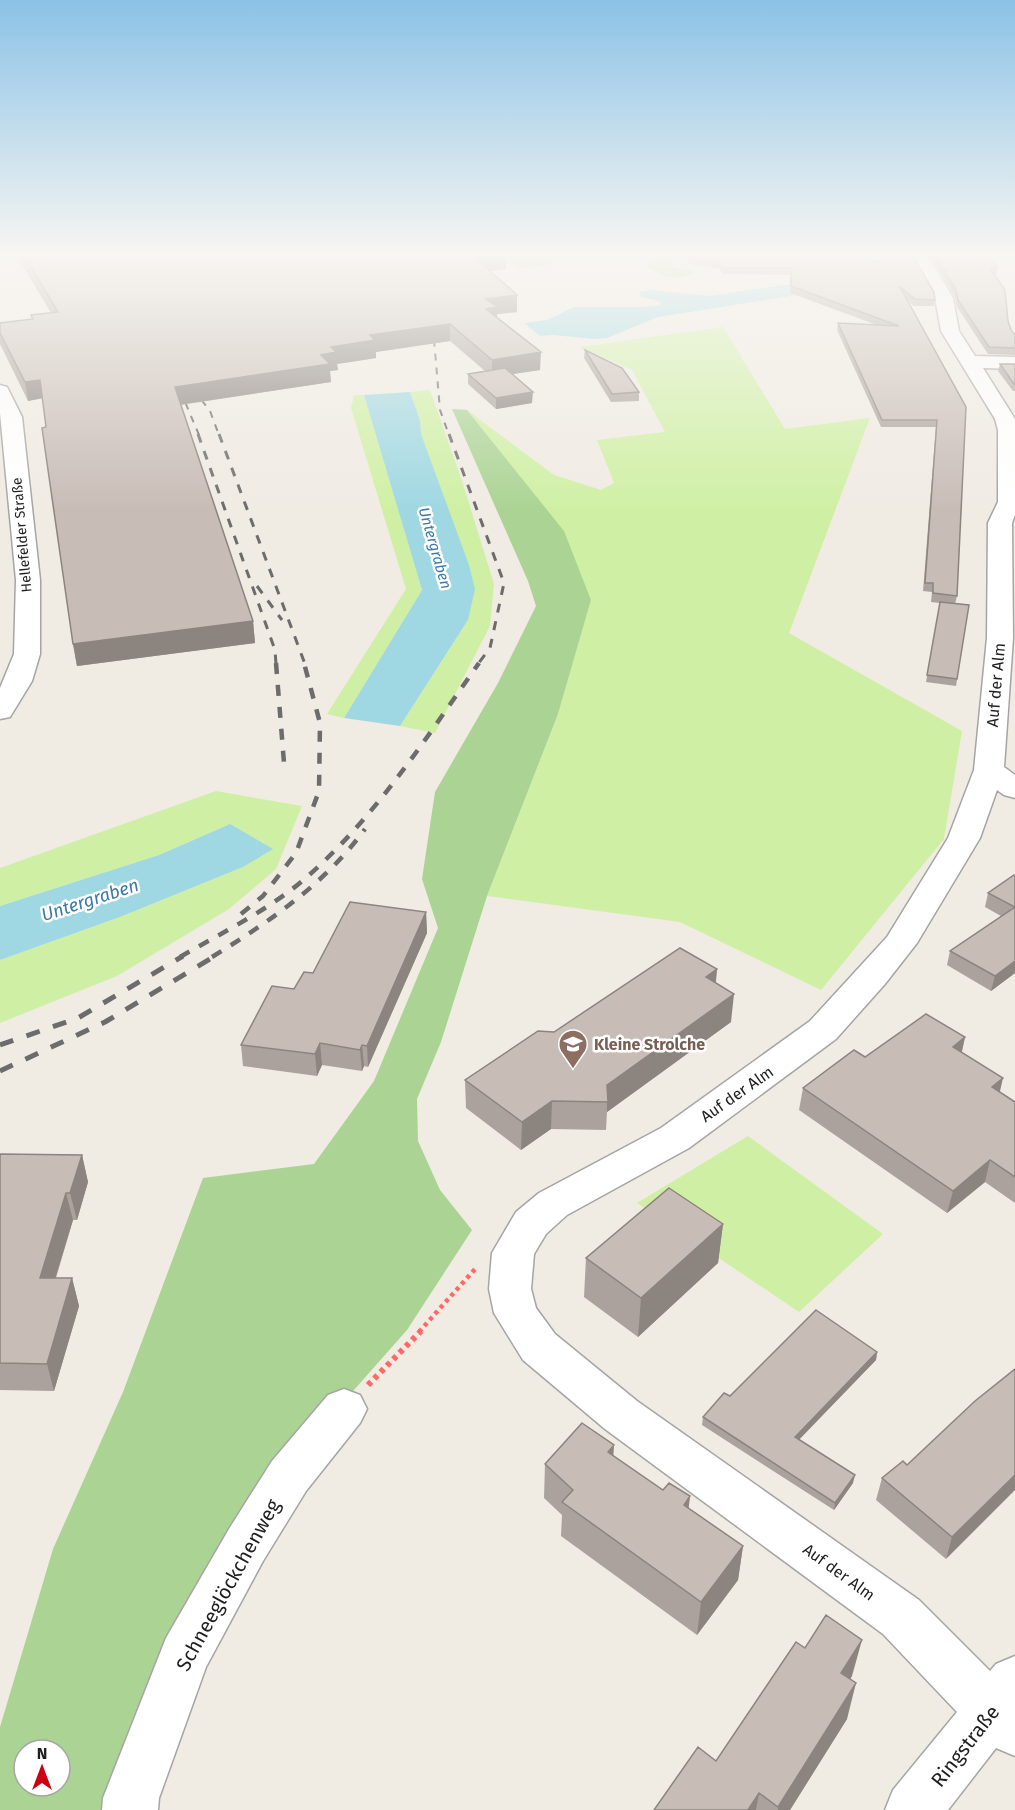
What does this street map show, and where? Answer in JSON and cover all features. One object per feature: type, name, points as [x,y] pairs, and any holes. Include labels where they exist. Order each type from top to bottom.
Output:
[{"type":"street","name":"Auf der Alm","points":[[956,339],[1005,419],[1008,430],[1012,503],[1000,523],[1000,638],[989,770],[964,838],[900,943],[823,1030],[675,1138],[553,1204],[531,1223],[513,1253],[510,1289],[516,1313],[539,1347],[621,1415],[901,1617],[1007,1707]]},
{"type":"street","points":[[970,362],[1015,363]]},
{"type":"street","name":"Hellefelder Straße","points":[[0,391],[12,417],[28,580],[27,654],[18,681],[0,711]]},
{"type":"street","points":[[989,770],[1015,789]]},
{"type":"street","name":"Schneeglöckchenweg","points":[[130,1810],[131,1798],[184,1656],[246,1545],[289,1476],[344,1409]]},
{"type":"street","name":"Ringstraße","points":[[913,1810],[1007,1707]]},
{"type":"path","points":[[344,1409],[407,1346],[478,1265],[513,1253]]},
{"type":"green space","points":[[633,339],[731,339],[785,429],[870,418],[789,633],[962,731],[944,839],[821,990],[680,922],[487,896],[558,714],[591,600],[467,410],[554,475],[601,490],[614,483],[597,440],[665,432],[632,370],[579,347]]},
{"type":"green space","points":[[430,390],[463,484],[494,584],[490,626],[435,733],[400,726],[468,620],[421,434],[420,420],[410,392]]},
{"type":"green space","points":[[354,395],[364,395],[422,590],[344,718],[327,714],[406,589],[351,408]]},
{"type":"green space","points":[[452,409],[467,410],[564,531],[591,600],[558,714],[487,896],[441,1042],[417,1099],[418,1141],[440,1190],[472,1230],[407,1330],[285,1468],[109,1810],[0,1810],[0,1727],[53,1549],[123,1392],[203,1178],[314,1164],[374,1081],[438,928],[422,879],[435,792],[498,683],[536,606],[528,581]]},
{"type":"green space","points":[[216,791],[302,806],[276,869],[229,909],[117,976],[0,1023],[0,960],[120,917],[243,867],[230,824],[159,855],[0,906],[0,868]]},
{"type":"green space","points":[[748,1136],[883,1234],[799,1312],[637,1203]]},
{"type":"water","name":"Untergraben","points":[[410,392],[420,420],[421,434],[469,565],[475,589],[468,620],[400,726],[344,718],[422,590],[364,395]]},
{"type":"water","name":"Untergraben","points":[[230,824],[273,849],[243,867],[120,917],[0,960],[0,906],[159,855]]},
{"type":"building","points":[[3,339],[375,340],[331,347],[336,352],[321,355],[330,364],[175,387],[253,621],[73,644],[42,428],[46,427],[40,380],[25,382]]},
{"type":"building","points":[[468,339],[525,339],[541,352],[492,360]]},
{"type":"building","points":[[845,339],[929,339],[966,407],[957,596],[933,593],[933,583],[925,583],[937,420],[882,420]]},
{"type":"building","points":[[984,339],[1015,339],[1015,348],[989,347]]},
{"type":"building","points":[[585,350],[622,368],[639,392],[612,394]]},
{"type":"building","points":[[1000,364],[1015,364],[1015,384],[1014,384]]},
{"type":"building","points":[[505,368],[533,392],[496,398],[468,374]]},
{"type":"building","points":[[940,602],[969,605],[957,679],[927,675]]},
{"type":"building","points":[[1015,876],[1015,907],[988,893]]},
{"type":"building","points":[[350,902],[426,912],[367,1046],[362,1045],[360,1050],[320,1043],[315,1054],[241,1045],[272,986],[294,989],[304,972],[313,973]]},
{"type":"building","points":[[1015,907],[1015,961],[995,976],[950,951]]},
{"type":"building","points":[[680,948],[717,969],[706,977],[734,994],[607,1085],[608,1102],[552,1101],[522,1122],[465,1080],[538,1031],[554,1032]]},
{"type":"building","points":[[926,1014],[965,1037],[953,1047],[1003,1078],[992,1087],[1015,1102],[1015,1177],[990,1160],[953,1191],[803,1088],[854,1050],[865,1057]]},
{"type":"building","points":[[0,1154],[82,1155],[70,1193],[66,1193],[40,1278],[72,1278],[47,1364],[0,1363]]},
{"type":"building","points":[[669,1188],[723,1224],[641,1298],[586,1258]]},
{"type":"building","points":[[816,1310],[877,1352],[795,1437],[855,1475],[835,1503],[703,1417],[724,1393],[730,1396]]},
{"type":"building","points":[[1015,1369],[1015,1475],[952,1537],[882,1478],[903,1461],[907,1465],[975,1401]]},
{"type":"building","points":[[582,1423],[614,1445],[608,1452],[663,1490],[669,1483],[690,1496],[684,1505],[743,1546],[701,1602],[562,1502],[573,1490],[545,1464]]},
{"type":"building","points":[[826,1615],[862,1640],[841,1673],[856,1683],[778,1807],[759,1793],[748,1810],[654,1810],[698,1747],[716,1761],[796,1642],[805,1648]]},
{"type":"railway","points":[[434,339],[440,410],[449,435]]},
{"type":"railway","points":[[193,389],[210,411],[219,435]]},
{"type":"railway","points":[[180,390],[199,435]]},
{"type":"railway","points":[[198,434],[275,650],[276,664]]},
{"type":"railway","points":[[219,434],[305,664]]},
{"type":"railway","points":[[449,434],[504,583],[490,648],[478,664]]},
{"type":"railway","points":[[257,586],[282,620]]},
{"type":"railway","points":[[276,663],[284,763]]},
{"type":"railway","points":[[241,914],[263,896],[296,853],[319,791],[320,723],[304,663]]},
{"type":"railway","points":[[180,957],[278,899],[294,888],[333,852],[400,775],[479,663]]},
{"type":"railway","points":[[212,957],[255,930],[314,885],[332,868],[365,829]]},
{"type":"railway","points":[[0,1045],[78,1018],[183,956]]},
{"type":"railway","points":[[0,1071],[105,1022],[215,956]]},
{"type":"place","name":"Kleine Strolche","points":[[573,1070]]}]
